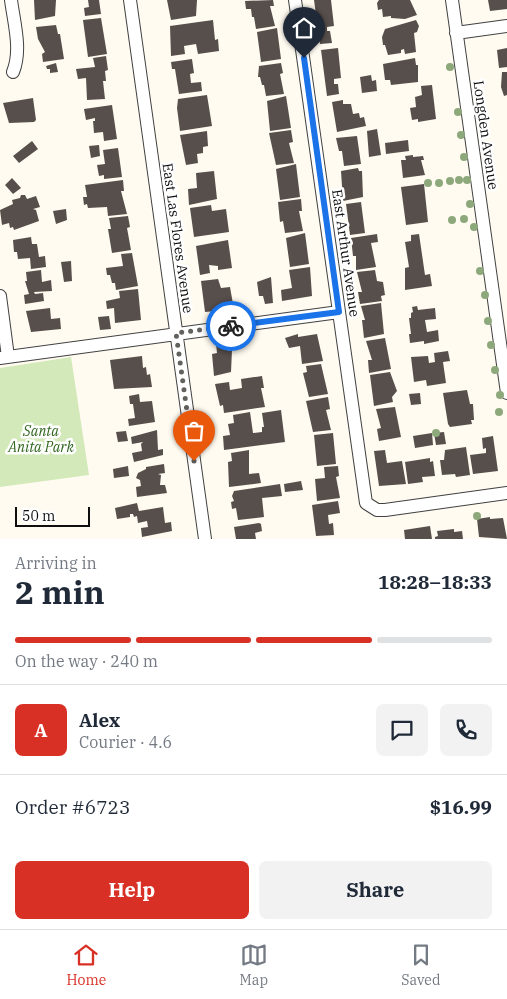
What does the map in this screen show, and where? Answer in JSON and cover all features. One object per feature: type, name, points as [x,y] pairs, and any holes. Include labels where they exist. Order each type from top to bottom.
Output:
[{"type":"street","points":[[11,0],[17,50],[17,62],[13,72]]},
{"type":"street","name":"East Las Flores Avenue","points":[[130,0],[205,539]]},
{"type":"street","name":"East Arthur Avenue","points":[[295,0],[364,496],[370,507],[385,510],[507,493]]},
{"type":"street","name":"Longden Avenue","points":[[452,0],[507,393]]},
{"type":"street","points":[[456,33],[507,26]]},
{"type":"street","points":[[0,296],[4,357],[339,312]]},
{"type":"green space","name":"Santa Anita Park","points":[[71,357],[89,475],[0,487],[0,368]]},
{"type":"building","points":[[34,0],[56,0],[55,16],[35,20]]},
{"type":"building","points":[[88,0],[99,0],[101,14],[85,16],[84,8],[89,7]]},
{"type":"building","points":[[167,0],[197,0],[196,16],[171,20]]},
{"type":"building","points":[[273,0],[274,6],[270,6],[275,26],[256,29],[251,9],[246,9],[245,1]]},
{"type":"building","points":[[314,0],[331,0],[334,26],[327,27],[327,31],[330,31],[332,43],[320,44]]},
{"type":"building","points":[[379,0],[410,0],[417,15],[405,19],[391,18],[391,16],[383,17],[382,9],[378,10],[377,3]]},
{"type":"building","points":[[488,0],[507,0],[507,9],[490,11]]},
{"type":"building","points":[[101,18],[107,54],[88,57],[83,20]]},
{"type":"building","points":[[213,20],[215,40],[218,39],[219,51],[198,54],[196,44],[184,46],[185,54],[171,56],[170,26]]},
{"type":"building","points":[[416,20],[419,26],[417,32],[414,33],[416,52],[405,54],[404,49],[401,50],[401,53],[388,55],[385,45],[383,45],[382,37],[385,29]]},
{"type":"building","points":[[56,25],[58,34],[60,34],[64,59],[43,62],[42,54],[45,52],[38,39],[36,27]]},
{"type":"building","points":[[277,28],[281,59],[261,62],[257,32]]},
{"type":"building","points":[[338,48],[341,78],[334,79],[334,84],[338,84],[339,94],[327,96],[321,50]]},
{"type":"building","points":[[507,48],[507,67],[499,68],[497,50]]},
{"type":"building","points":[[106,56],[108,70],[105,71],[106,81],[103,81],[105,99],[87,100],[86,78],[78,79],[76,69],[95,67],[93,58]]},
{"type":"building","points":[[415,58],[416,65],[418,65],[418,82],[391,85],[390,80],[385,80],[383,64]]},
{"type":"building","points":[[192,59],[194,73],[190,74],[191,83],[201,82],[202,91],[179,94],[175,69],[172,69],[171,62]]},
{"type":"building","points":[[56,63],[58,72],[50,73],[50,69],[47,69],[46,66]]},
{"type":"building","points":[[281,63],[283,73],[280,74],[284,94],[266,96],[264,85],[262,85],[260,77],[258,77],[259,66]]},
{"type":"building","points":[[502,72],[507,72],[507,95],[504,96],[501,87]]},
{"type":"building","points":[[371,75],[372,81],[376,80],[377,91],[362,93],[360,77]]},
{"type":"building","points":[[432,85],[436,119],[418,122],[418,119],[412,120],[410,108],[416,107],[415,97],[422,95],[421,86]]},
{"type":"building","points":[[207,95],[212,126],[180,131],[177,108],[178,99]]},
{"type":"building","points":[[286,96],[291,128],[270,131],[267,101]]},
{"type":"building","points":[[33,98],[36,120],[34,122],[9,123],[3,103]]},
{"type":"building","points":[[343,100],[343,104],[351,104],[353,114],[359,113],[360,118],[364,117],[366,126],[337,132],[332,102]]},
{"type":"building","points":[[112,105],[117,139],[104,141],[103,132],[94,133],[93,121],[95,121],[95,118],[86,120],[84,109]]},
{"type":"building","points":[[377,129],[381,155],[369,157],[367,131]]},
{"type":"building","points":[[291,130],[293,142],[289,143],[294,163],[276,165],[269,133]]},
{"type":"building","points":[[207,131],[208,146],[203,147],[203,153],[197,154],[198,163],[186,165],[180,135]]},
{"type":"building","points":[[357,136],[361,164],[344,166],[342,151],[339,151],[336,138]]},
{"type":"building","points":[[408,140],[409,151],[386,154],[385,143]]},
{"type":"building","points":[[32,141],[38,149],[19,163],[13,156]]},
{"type":"building","points":[[99,145],[100,156],[91,158],[89,146]]},
{"type":"building","points":[[118,148],[122,177],[104,179],[104,175],[99,176],[97,165],[105,164],[103,150]]},
{"type":"building","points":[[413,155],[413,157],[423,156],[424,160],[421,160],[425,175],[403,178],[401,160],[406,160],[405,156]]},
{"type":"building","points":[[296,164],[300,197],[280,200],[276,169]]},
{"type":"building","points":[[358,168],[359,171],[362,171],[363,197],[343,201],[341,171]]},
{"type":"building","points":[[214,171],[217,199],[189,205],[188,189],[197,188],[196,173]]},
{"type":"building","points":[[12,178],[21,188],[13,194],[5,185]]},
{"type":"building","points":[[123,180],[124,191],[121,191],[127,214],[108,216],[107,207],[88,208],[87,204],[84,205],[83,197],[87,197],[85,185]]},
{"type":"building","points":[[424,184],[428,222],[406,225],[401,187]]},
{"type":"building","points":[[21,195],[25,195],[27,199],[36,196],[40,207],[33,209],[36,210],[39,221],[14,230],[13,227],[10,228],[9,223],[2,225],[0,210],[13,204],[12,200],[20,198]]},
{"type":"building","points":[[301,199],[302,211],[299,211],[303,231],[285,233],[283,221],[280,222],[278,202]]},
{"type":"building","points":[[361,202],[365,233],[350,235],[346,204]]},
{"type":"building","points":[[211,205],[212,211],[226,209],[229,232],[194,237],[190,208]]},
{"type":"building","points":[[66,209],[67,220],[56,224],[53,211]]},
{"type":"building","points":[[128,216],[130,227],[127,228],[131,250],[112,253],[108,229],[111,229],[109,218]]},
{"type":"building","points":[[305,233],[309,264],[290,267],[286,238]]},
{"type":"building","points":[[377,234],[378,242],[371,243],[376,267],[356,270],[356,256],[353,256],[351,238]]},
{"type":"building","points":[[419,234],[425,275],[430,274],[432,286],[405,290],[405,268],[409,267],[405,242],[411,241],[411,235]]},
{"type":"building","points":[[31,237],[32,244],[37,244],[39,257],[45,256],[46,267],[31,269],[30,258],[18,259],[17,252],[14,252],[13,240]]},
{"type":"building","points":[[228,240],[232,268],[218,270],[218,266],[209,265],[210,273],[200,275],[196,246]]},
{"type":"building","points":[[132,253],[138,286],[116,290],[115,283],[112,283],[110,275],[107,275],[106,268],[123,266],[121,254]]},
{"type":"building","points":[[71,261],[72,281],[64,282],[61,262]]},
{"type":"building","points":[[310,267],[312,296],[282,301],[281,290],[292,288],[289,270]]},
{"type":"building","points":[[41,270],[42,282],[51,280],[52,291],[34,292],[35,294],[43,293],[44,301],[25,304],[24,295],[29,294],[25,281],[27,281],[26,272]]},
{"type":"building","points":[[375,270],[377,281],[383,282],[385,295],[381,296],[382,301],[360,304],[358,292],[362,292],[357,272]]},
{"type":"building","points":[[271,277],[273,303],[265,304],[263,296],[259,296],[257,282]]},
{"type":"building","points":[[218,279],[221,288],[230,287],[233,304],[216,307],[216,311],[205,312],[201,281]]},
{"type":"building","points":[[138,289],[141,320],[115,323],[114,308],[107,309],[106,301],[120,298],[119,291]]},
{"type":"building","points":[[381,303],[384,334],[364,338],[362,320],[365,320],[361,306]]},
{"type":"building","points":[[417,306],[418,310],[435,308],[436,319],[425,320],[427,332],[438,330],[439,341],[424,344],[424,341],[410,343],[409,318],[411,318],[411,313],[413,312],[412,307]]},
{"type":"building","points":[[50,308],[51,319],[60,318],[61,329],[31,332],[26,311]]},
{"type":"building","points":[[109,316],[111,329],[100,330],[98,317]]},
{"type":"building","points":[[298,334],[298,337],[317,334],[323,361],[302,364],[300,346],[289,348],[285,338]]},
{"type":"building","points":[[385,338],[391,369],[369,373],[368,360],[372,360],[366,341]]},
{"type":"building","points":[[227,343],[228,351],[232,350],[231,372],[214,376],[212,354],[217,353],[216,344]]},
{"type":"building","points":[[448,351],[450,361],[443,362],[446,383],[427,386],[426,380],[414,382],[411,357],[428,356],[429,363],[435,362],[434,353]]},
{"type":"building","points":[[142,356],[143,368],[146,367],[147,375],[150,374],[152,387],[114,389],[110,360]]},
{"type":"building","points":[[321,364],[328,394],[309,397],[303,373],[307,372],[306,366]]},
{"type":"building","points":[[390,372],[397,391],[392,397],[393,402],[374,406],[370,375]]},
{"type":"building","points":[[262,376],[264,388],[261,388],[265,407],[224,413],[223,405],[220,406],[215,384],[229,382],[230,390],[242,388],[241,379]]},
{"type":"building","points":[[467,390],[470,404],[473,404],[474,420],[471,420],[472,424],[450,427],[443,393]]},
{"type":"building","points":[[420,393],[421,404],[411,405],[409,394]]},
{"type":"building","points":[[139,394],[140,402],[152,401],[155,422],[129,426],[128,419],[135,418],[133,404],[130,404],[129,396]]},
{"type":"building","points":[[328,397],[330,409],[326,410],[331,430],[313,432],[306,401]]},
{"type":"building","points":[[395,407],[401,437],[379,441],[377,429],[381,428],[376,409]]},
{"type":"building","points":[[281,410],[285,442],[224,450],[223,436],[230,435],[228,424],[234,423],[233,415],[250,412],[253,433],[262,432],[262,427],[264,427],[262,413]]},
{"type":"building","points":[[157,430],[158,450],[163,449],[163,455],[134,462],[132,453],[142,451],[141,444],[143,442],[132,444],[131,437]]},
{"type":"building","points":[[126,431],[128,441],[118,442],[116,432]]},
{"type":"building","points":[[444,432],[446,444],[436,445],[434,433]]},
{"type":"building","points":[[333,433],[336,464],[317,466],[314,435]]},
{"type":"building","points":[[432,433],[433,445],[415,448],[413,436]]},
{"type":"building","points":[[493,436],[498,471],[473,474],[470,455],[486,453],[486,448],[483,449],[482,438]]},
{"type":"building","points":[[466,447],[470,475],[456,477],[455,474],[442,475],[440,460],[444,460],[445,450]]},
{"type":"building","points":[[249,450],[249,474],[259,473],[261,483],[229,487],[228,462],[232,461],[231,453]]},
{"type":"building","points":[[385,450],[387,463],[402,461],[406,484],[379,486],[374,451]]},
{"type":"building","points":[[430,458],[430,462],[433,461],[435,476],[422,477],[423,482],[408,484],[405,462]]},
{"type":"building","points":[[164,464],[165,473],[158,474],[161,475],[160,485],[165,485],[167,493],[137,497],[136,487],[141,486],[140,480],[136,478],[138,473],[146,469],[146,467]]},
{"type":"building","points":[[128,466],[129,476],[114,478],[113,469]]},
{"type":"building","points":[[338,466],[339,476],[336,477],[340,498],[317,501],[315,479],[325,478],[324,467]]},
{"type":"building","points":[[301,481],[303,490],[285,492],[284,484]]},
{"type":"building","points":[[280,484],[282,496],[262,498],[264,517],[238,520],[236,508],[232,509],[231,502],[234,501],[232,496],[234,491]]},
{"type":"building","points":[[338,501],[340,513],[328,515],[329,524],[333,523],[334,535],[316,536],[312,505]]},
{"type":"building","points":[[137,503],[139,511],[163,507],[165,523],[171,522],[172,531],[142,537],[141,528],[148,527],[147,521],[138,523],[137,516],[134,517],[133,514],[130,514],[130,517],[117,519],[115,508]]},
{"type":"building","points":[[490,517],[490,519],[503,518],[507,539],[479,537],[477,519]]},
{"type":"building","points":[[261,524],[262,531],[255,533],[256,539],[236,539],[234,527]]},
{"type":"building","points":[[430,526],[432,539],[405,539],[404,530]]},
{"type":"building","points":[[454,529],[454,532],[462,531],[463,539],[435,539],[438,536],[437,531]]},
{"type":"way so far","points":[[194,461],[176,333],[231,326]]},
{"type":"route","points":[[231,326],[339,312],[304,58]]}]
